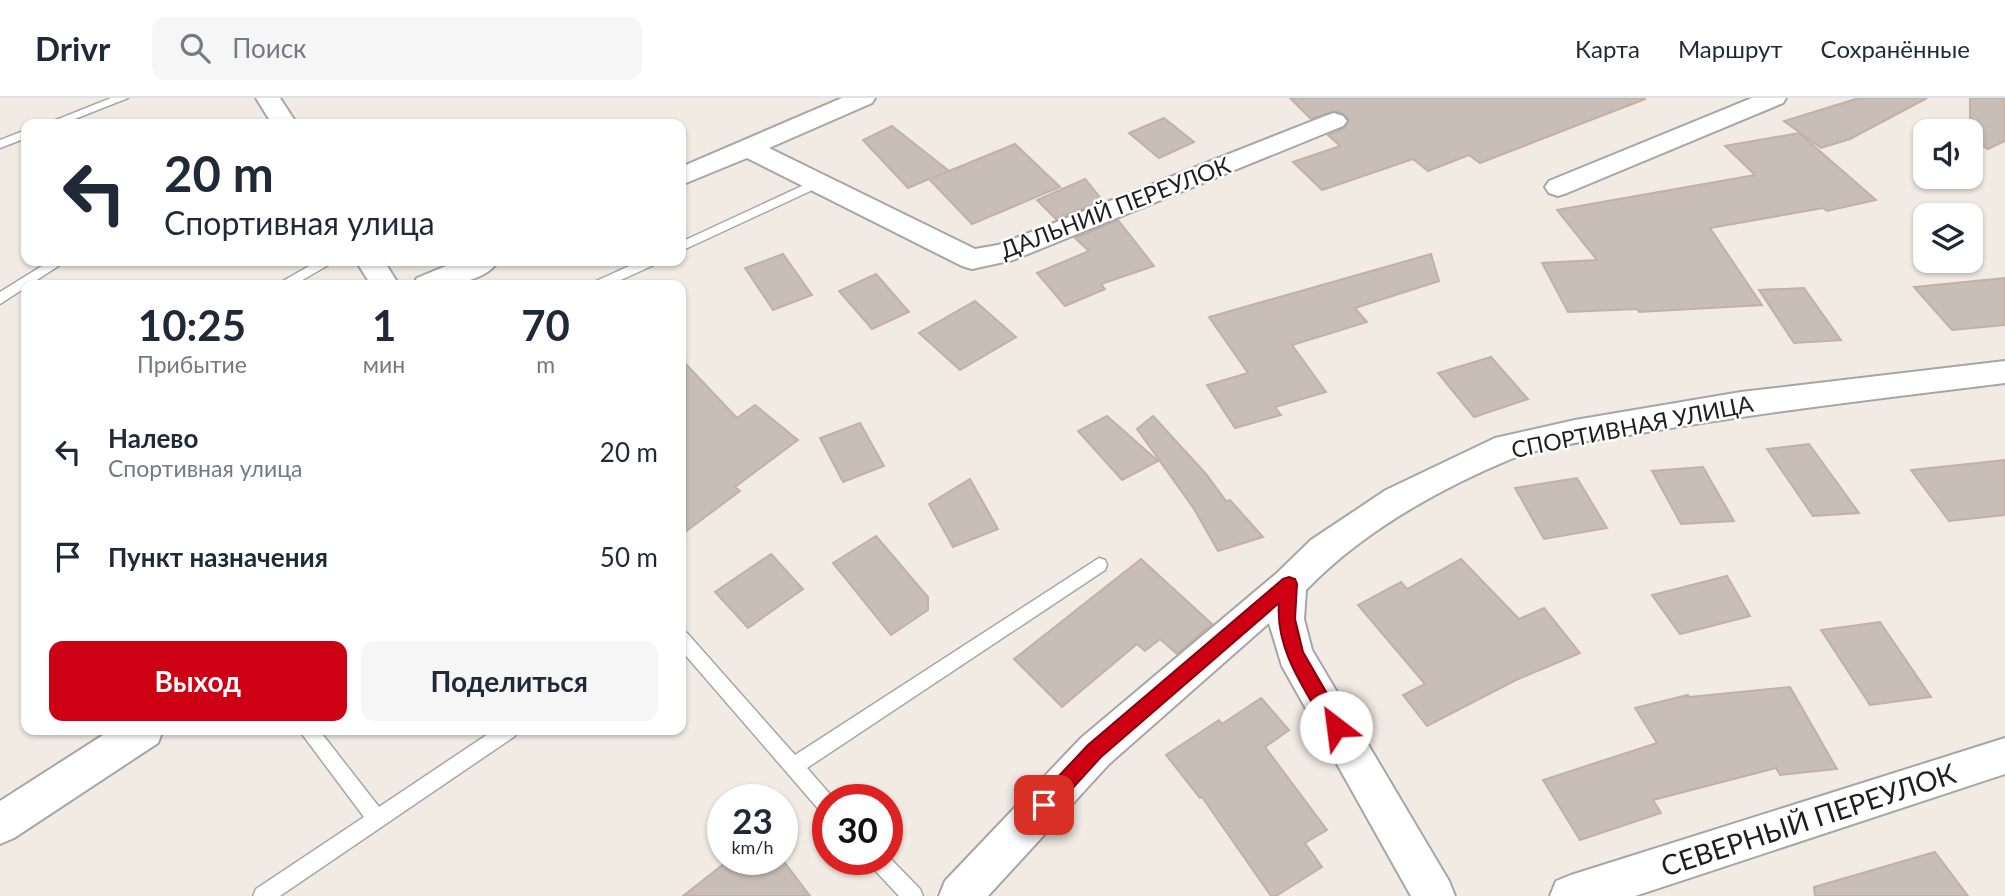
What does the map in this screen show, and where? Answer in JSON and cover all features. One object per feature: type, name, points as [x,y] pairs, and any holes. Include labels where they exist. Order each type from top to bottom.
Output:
[{"type":"street","points":[[268,98],[281,119]]},
{"type":"street","points":[[686,175],[863,98]]},
{"type":"street","points":[[1558,187],[1774,98]]},
{"type":"street","name":"ДАЛЬНИЙ ПЕРЕУЛОК","points":[[748,148],[972,259],[1003,253],[1334,121]]},
{"type":"street","points":[[439,280],[472,266]]},
{"type":"street","name":"СПОРТИВНАЯ УЛИЦА","points":[[960,896],[1094,751],[1289,584],[1323,550],[1398,500],[1506,447],[1575,432],[1741,404],[2005,372]]},
{"type":"street","points":[[1289,584],[1286,619],[1295,654],[1434,896]]},
{"type":"street","points":[[0,824],[136,735]]},
{"type":"street","name":"СЕВЕРНЫЙ ПЕРЕУЛОК","points":[[1570,896],[2005,755]]},
{"type":"lane","points":[[65,119],[122,98]]},
{"type":"lane","points":[[0,144],[21,136]]},
{"type":"lane","points":[[686,245],[817,183]]},
{"type":"lane","points":[[29,280],[50,266]]},
{"type":"lane","points":[[293,280],[319,266]]},
{"type":"lane","points":[[610,280],[641,266]]},
{"type":"lane","points":[[0,299],[21,285]]},
{"type":"lane","points":[[792,767],[1099,565]]},
{"type":"lane","points":[[686,644],[812,789]]},
{"type":"lane","points":[[312,735],[377,819]]},
{"type":"lane","points":[[263,896],[502,735]]},
{"type":"lane","points":[[893,875],[913,896]]},
{"type":"building","points":[[1290,98],[1645,99],[1480,163],[1469,155],[1428,171],[1413,159],[1322,190],[1293,162],[1340,146],[1328,135],[1345,128],[1349,119],[1335,111],[1311,119]]},
{"type":"building","points":[[1859,98],[1927,98],[1850,139],[1821,148],[1784,121]]},
{"type":"building","points":[[1970,98],[2005,98],[2005,141],[1988,149],[1983,146],[1983,119],[1970,119]]},
{"type":"building","points":[[1164,118],[1194,142],[1159,158],[1129,133]]},
{"type":"building","points":[[892,126],[949,171],[932,178],[1015,144],[1060,187],[972,224],[929,179],[908,188],[863,140]]},
{"type":"building","points":[[1799,133],[1876,200],[1827,211],[1823,208],[1710,228],[1762,305],[1639,312],[1637,309],[1568,312],[1542,263],[1597,260],[1557,210],[1755,175],[1725,146]]},
{"type":"building","points":[[1085,179],[1103,201],[1056,219],[1037,200]]},
{"type":"building","points":[[1118,220],[1154,266],[1101,284],[1105,289],[1065,306],[1037,273],[1089,251],[1075,238]]},
{"type":"building","points":[[783,254],[812,295],[773,310],[745,268]]},
{"type":"building","points":[[1431,254],[1439,281],[1355,308],[1367,322],[1292,345],[1326,392],[1275,407],[1281,415],[1235,428],[1207,385],[1248,373],[1209,317]]},
{"type":"building","points":[[876,274],[909,312],[872,329],[839,291]]},
{"type":"building","points":[[2005,278],[2005,325],[1952,330],[1914,287]]},
{"type":"building","points":[[1804,288],[1841,340],[1794,343],[1759,290]]},
{"type":"building","points":[[975,301],[1016,337],[960,370],[919,333]]},
{"type":"building","points":[[1491,357],[1528,399],[1474,417],[1438,373]]},
{"type":"building","points":[[686,364],[737,418],[755,405],[798,440],[735,487],[740,491],[686,531]]},
{"type":"building","points":[[1107,416],[1158,461],[1122,480],[1078,431]]},
{"type":"building","points":[[1153,416],[1206,474],[1226,501],[1230,500],[1263,537],[1218,551],[1194,509],[1137,429]]},
{"type":"building","points":[[860,423],[884,466],[843,482],[820,438]]},
{"type":"building","points":[[1809,444],[1859,513],[1813,516],[1767,449]]},
{"type":"building","points":[[2005,460],[2005,515],[1949,521],[1911,470]]},
{"type":"building","points":[[1703,467],[1734,521],[1681,524],[1652,471]]},
{"type":"building","points":[[1577,478],[1607,528],[1544,539],[1515,488]]},
{"type":"building","points":[[970,479],[998,529],[953,547],[929,504]]},
{"type":"building","points":[[876,536],[928,597],[928,610],[891,635],[833,563]]},
{"type":"building","points":[[771,554],[803,589],[748,628],[715,592]]},
{"type":"building","points":[[1141,559],[1212,624],[1177,654],[1160,639],[1145,651],[1137,644],[1062,707],[1014,659]]},
{"type":"building","points":[[1461,559],[1519,619],[1544,608],[1580,653],[1516,680],[1427,726],[1403,695],[1425,684],[1358,605],[1401,582],[1407,589]]},
{"type":"building","points":[[1727,576],[1750,616],[1680,634],[1652,595]]},
{"type":"building","points":[[1880,622],[1931,697],[1870,705],[1821,630]]},
{"type":"building","points":[[1790,687],[1837,769],[1780,775],[1776,768],[1653,800],[1661,813],[1580,840],[1543,780],[1657,743],[1635,708],[1688,695]]},
{"type":"building","points":[[1261,698],[1289,730],[1265,747],[1327,830],[1305,843],[1322,867],[1276,896],[1271,896],[1202,797],[1200,798],[1166,755],[1219,720],[1222,724]]},
{"type":"building","points":[[1935,852],[1968,896],[1815,896],[1814,887]]},
{"type":"building","points":[[710,875],[794,875],[810,896],[683,896]]},
{"type":"route","points":[[1044,805],[1094,751],[1289,584],[1286,619],[1295,654],[1336,727]]}]
